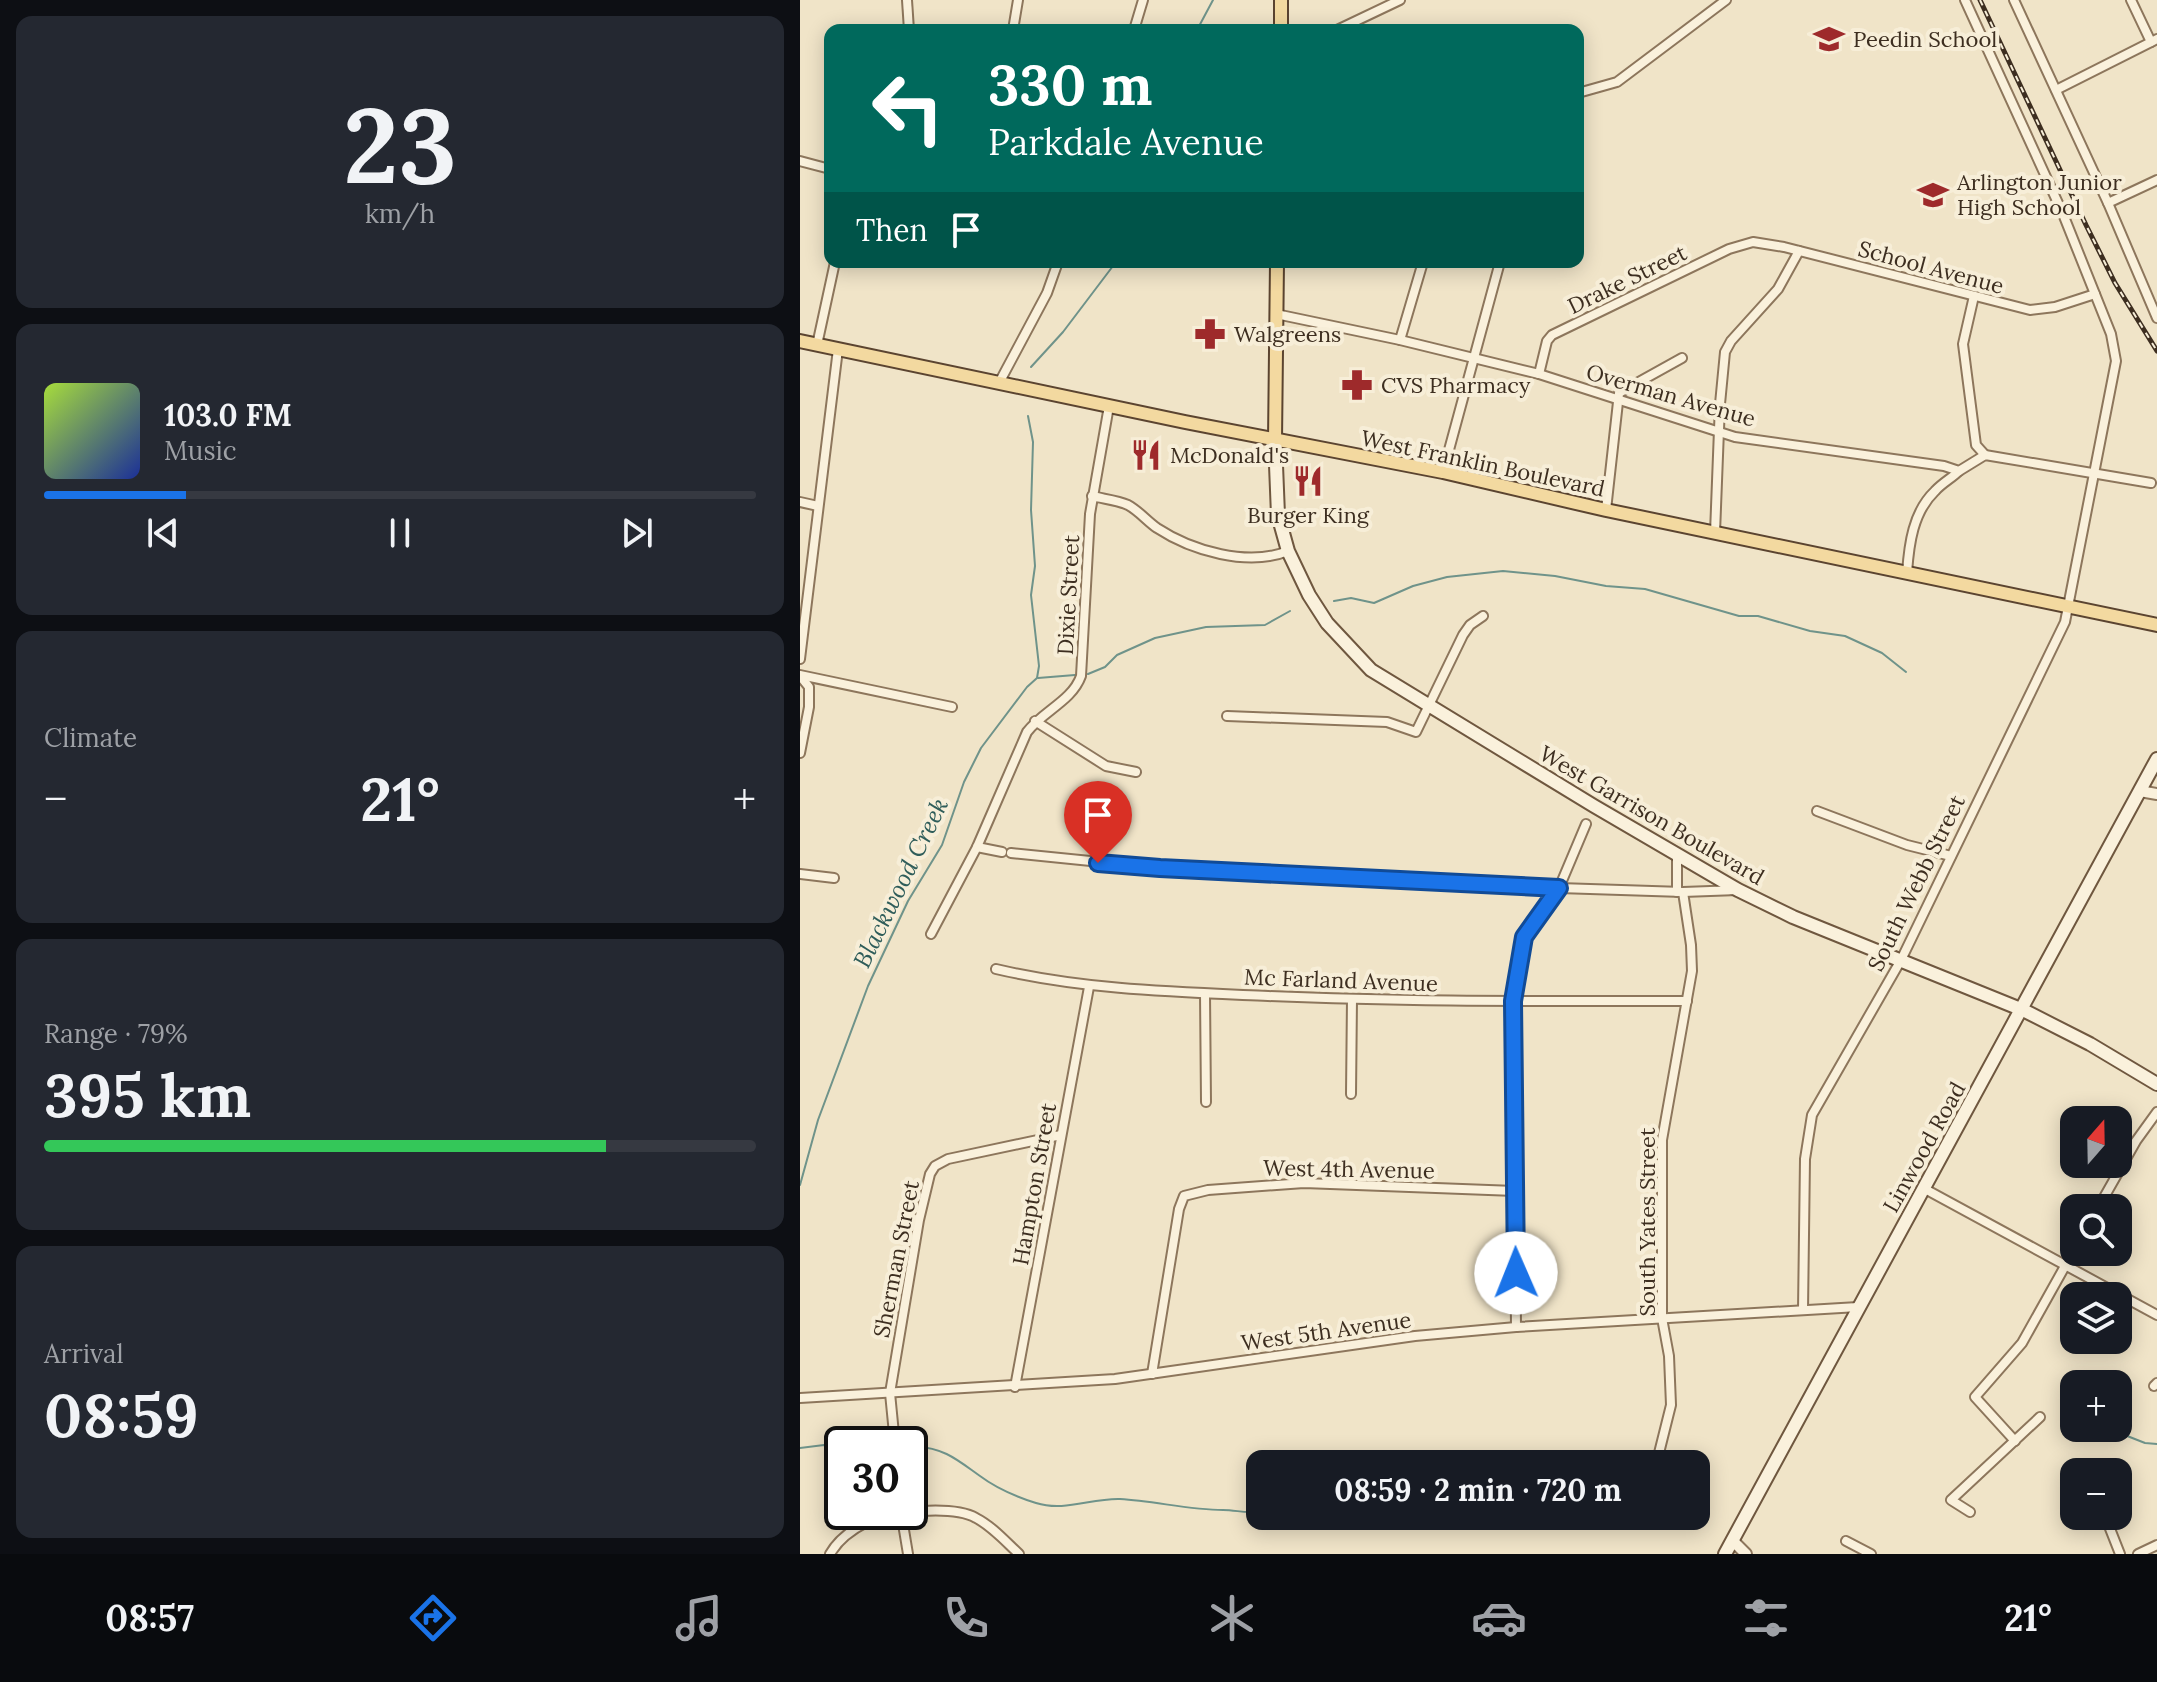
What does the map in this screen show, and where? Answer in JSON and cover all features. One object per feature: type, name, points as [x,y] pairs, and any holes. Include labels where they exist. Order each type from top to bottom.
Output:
[{"type":"main road","points":[[1281,0],[1281,24]]},
{"type":"main road","points":[[1275,440],[1277,268]]},
{"type":"main road","name":"West Franklin Boulevard","points":[[800,341],[1443,472],[1606,510],[2157,625]]},
{"type":"main road","name":"West Garrison Boulevard","points":[[1275,440],[1278,515],[1288,551],[1309,595],[1327,623],[1371,670],[1738,890],[1793,917],[2023,1010],[2090,1044],[2157,1084]]},
{"type":"main road","name":"Linwood Road","points":[[1725,1554],[2157,759]]},
{"type":"street","points":[[907,0],[909,24]]},
{"type":"street","points":[[1014,24],[1018,0]]},
{"type":"street","points":[[1136,24],[1143,0]]},
{"type":"street","points":[[1350,24],[1400,0]]},
{"type":"street","points":[[1584,91],[1617,82],[1726,0]]},
{"type":"street","name":"South Webb Street","points":[[1803,1310],[1805,1159],[1812,1115],[1901,960],[2062,628],[2116,361],[2111,334],[2063,214],[1965,0]]},
{"type":"street","points":[[2014,0],[2154,303],[2157,318]]},
{"type":"street","points":[[2056,90],[2154,40],[2131,0]]},
{"type":"street","points":[[800,161],[824,167]]},
{"type":"street","points":[[2108,203],[2157,180]]},
{"type":"street","name":"School Avenue","points":[[1757,243],[2030,310],[2055,307],[2095,294]]},
{"type":"street","name":"Drake Street","points":[[1539,374],[1547,341],[1552,335],[1729,249],[1757,243]]},
{"type":"street","points":[[1715,533],[1725,352],[1731,341],[1778,289],[1799,251]]},
{"type":"street","points":[[817,345],[834,268]]},
{"type":"street","points":[[999,383],[1047,293],[1056,268]]},
{"type":"street","points":[[1400,340],[1421,268]]},
{"type":"street","points":[[1443,472],[1498,268]]},
{"type":"street","points":[[1974,296],[1965,331],[1964,356],[1976,445],[1985,455],[2151,483]]},
{"type":"street","name":"Overman Avenue","points":[[1276,314],[1539,374],[1719,433],[1944,466],[1959,471]]},
{"type":"street","points":[[800,659],[838,349]]},
{"type":"street","points":[[1606,510],[1619,393],[1682,358]]},
{"type":"street","name":"Dixie Street","points":[[931,934],[977,847],[1027,732],[1035,721],[1067,697],[1081,676],[1092,496],[1109,406]]},
{"type":"street","points":[[1907,573],[1908,553],[1917,517],[1934,491],[1985,455]]},
{"type":"street","points":[[1092,496],[1130,506],[1172,537],[1208,550],[1240,557],[1276,556],[1288,551]]},
{"type":"street","points":[[800,502],[818,506]]},
{"type":"street","points":[[1227,716],[1387,722],[1413,733],[1420,729],[1463,635],[1470,625],[1483,616]]},
{"type":"street","points":[[800,676],[952,707]]},
{"type":"street","points":[[800,676],[809,687],[809,707],[800,753]]},
{"type":"street","points":[[1035,721],[1106,766],[1136,772]]},
{"type":"street","points":[[2140,791],[2157,794]]},
{"type":"street","points":[[1817,811],[1907,845],[1951,856]]},
{"type":"street","points":[[1516,1327],[1513,1001],[1524,937],[1559,888],[1586,824]]},
{"type":"street","points":[[977,847],[1149,868],[1559,888],[1680,892],[1738,890]]},
{"type":"street","name":"South Yates Street","points":[[1660,1450],[1671,1405],[1669,1356],[1662,1318],[1662,1140],[1693,960],[1680,892],[1677,855]]},
{"type":"street","points":[[800,874],[834,878]]},
{"type":"street","name":"Mc Farland Avenue","points":[[996,969],[1089,987],[1205,994],[1352,999],[1687,1001]]},
{"type":"street","name":"Hampton Street","points":[[1015,1387],[1089,987]]},
{"type":"street","points":[[1205,994],[1206,1102]]},
{"type":"street","points":[[1351,1094],[1352,999]]},
{"type":"street","points":[[2106,1194],[2136,1141],[2157,1112]]},
{"type":"street","name":"Sherman Street","points":[[890,1393],[926,1187],[935,1166],[948,1159],[1061,1135]]},
{"type":"street","name":"West 4th Avenue","points":[[1152,1374],[1179,1209],[1184,1196],[1208,1190],[1304,1183],[1515,1191]]},
{"type":"street","points":[[1925,1189],[2060,1262]]},
{"type":"street","points":[[2015,1441],[1975,1397],[2022,1343],[2065,1266]]},
{"type":"street","points":[[2068,1266],[2157,1315]]},
{"type":"street","name":"West 5th Avenue","points":[[800,1398],[1015,1387],[1152,1374],[1415,1336],[1516,1327],[1858,1307]]},
{"type":"street","points":[[890,1393],[893,1426]]},
{"type":"street","points":[[1970,1512],[1951,1500],[2040,1417]]},
{"type":"street","points":[[928,1513],[956,1512],[975,1517],[1019,1554]]},
{"type":"street","points":[[830,1554],[854,1530]]},
{"type":"street","points":[[904,1530],[908,1554]]},
{"type":"street","points":[[2111,1530],[2120,1554]]},
{"type":"street","points":[[1733,1541],[1746,1554]]},
{"type":"street","points":[[1846,1541],[1871,1554]]},
{"type":"street","points":[[2138,1554],[2157,1545]]},
{"type":"waterway","name":"Blackwood Creek","points":[[1200,24],[1213,0]]},
{"type":"waterway","name":"Blackwood Creek","points":[[1031,367],[1063,332],[1111,268]]},
{"type":"waterway","name":"Blackwood Creek","points":[[800,1185],[818,1120],[868,986],[908,901],[942,845],[964,782],[981,748],[1037,678],[1039,666],[1031,595],[1035,566],[1031,510],[1033,442],[1028,416]]},
{"type":"waterway","points":[[1334,601],[1351,598],[1374,603],[1413,586],[1447,577],[1503,571],[1555,576],[1606,586],[1645,589],[1739,616],[1758,616],[1810,631],[1845,636],[1882,653],[1906,672]]},
{"type":"waterway","points":[[1088,674],[1105,667],[1117,655],[1155,638],[1206,627],[1265,625],[1290,611]]},
{"type":"waterway","points":[[1038,678],[1075,675]]},
{"type":"waterway","points":[[2132,1438],[2157,1444]]},
{"type":"waterway","points":[[800,1448],[824,1445]]},
{"type":"waterway","points":[[928,1448],[943,1452],[1000,1488],[1047,1505],[1120,1499],[1246,1512]]},
{"type":"railway","points":[[1980,0],[2115,283],[2157,351]]},
{"type":"place","name":"Peedin School","points":[[1829,39]]},
{"type":"place","name":"Arlington Junior High School","points":[[1933,195]]},
{"type":"place","name":"Walgreens","points":[[1210,334]]},
{"type":"place","name":"CVS Pharmacy","points":[[1357,385]]},
{"type":"place","name":"McDonald's","points":[[1146,455]]},
{"type":"place","name":"Burger King","points":[[1308,481]]},
{"type":"route","points":[[1098,863],[1559,888],[1524,937],[1513,1001],[1516,1273]]}]
